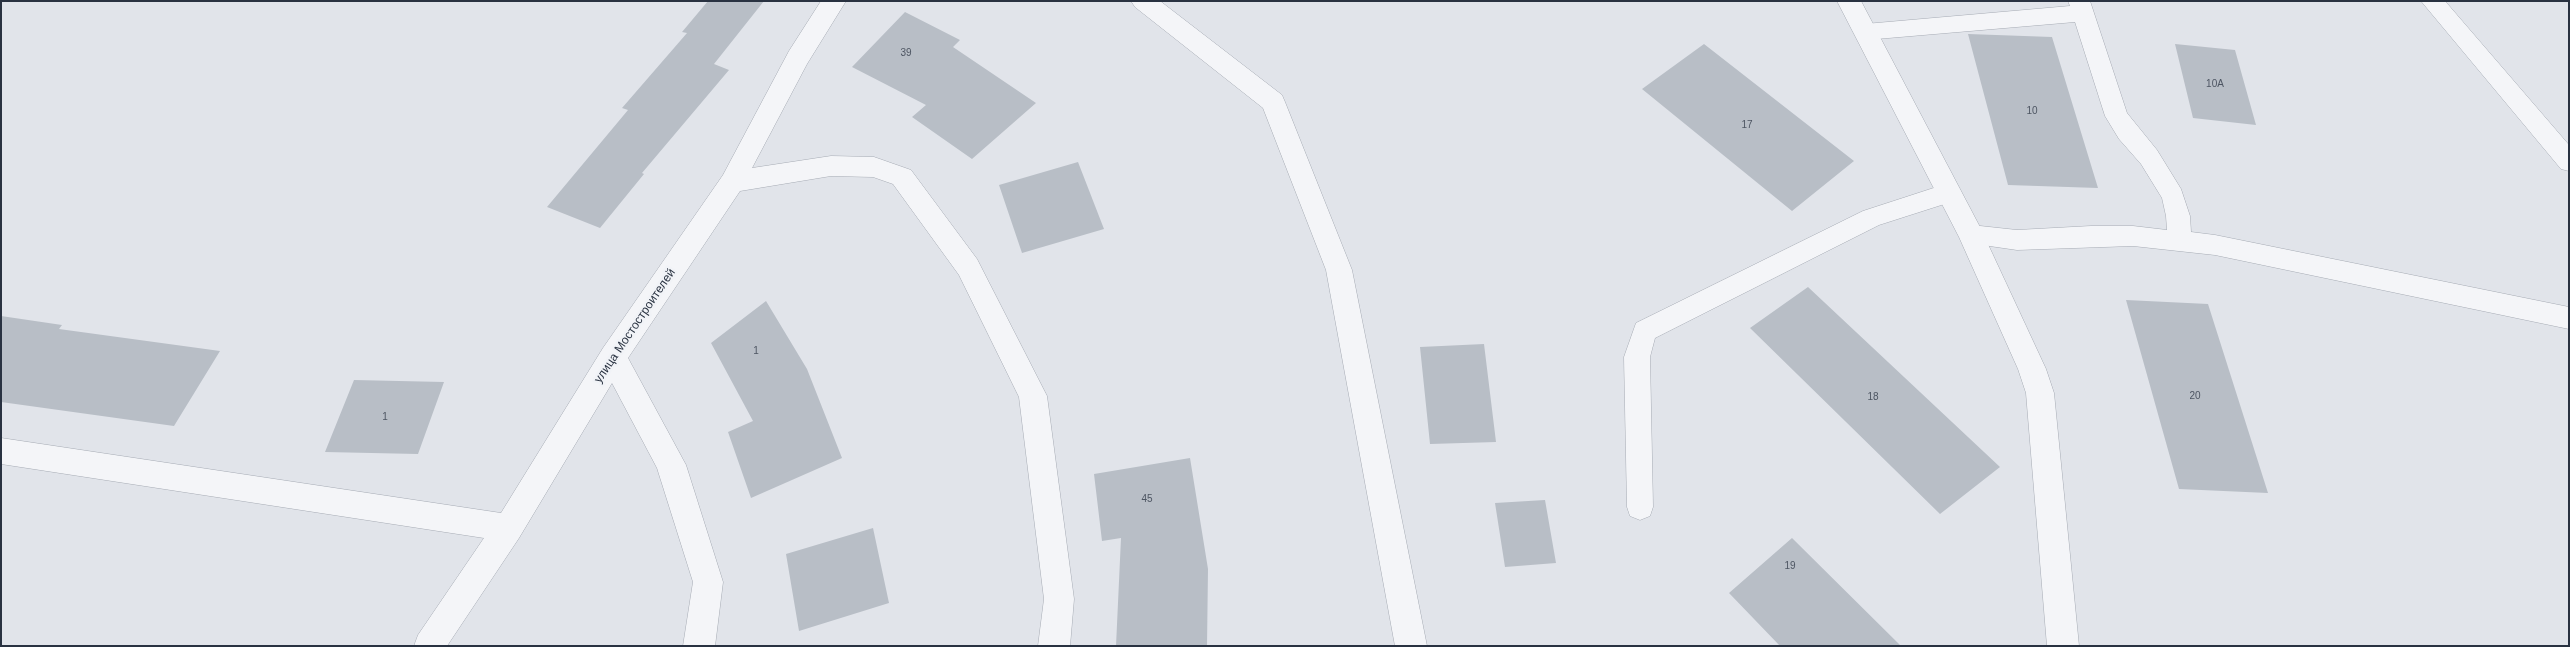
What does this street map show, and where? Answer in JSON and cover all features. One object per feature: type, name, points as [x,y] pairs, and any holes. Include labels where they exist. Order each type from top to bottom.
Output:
[{"type":"street","name":"улица Мостостроителей","points":[[429,646],[508,528],[613,357],[732,182],[798,58],[834,1]]},
{"type":"street","points":[[1143,1],[1273,102],[1340,270],[1411,646]]},
{"type":"street","points":[[1849,1],[1971,235],[2032,369],[2040,393],[2063,646]]},
{"type":"street","points":[[732,182],[831,166],[874,167],[902,177],[968,267],[1033,396],[1059,599],[1054,646]]},
{"type":"street","points":[[613,357],[671,465],[708,582],[699,646]]},
{"type":"street","points":[[1,451],[508,528]]},
{"type":"lane","points":[[2432,1],[2569,162]]},
{"type":"lane","points":[[1865,32],[2080,7],[2116,116],[2127,133],[2149,157],[2173,196],[2178,216],[2179,240]]},
{"type":"lane","points":[[1640,507],[1637,357],[1645,331],[1871,218],[1949,193]]},
{"type":"lane","points":[[1971,235],[2017,240],[2091,236],[2179,240],[2260,254],[2569,318]]},
{"type":"building","points":[[708,1],[764,1],[714,64],[729,70],[642,173],[644,174],[600,228],[547,207],[628,110],[622,108],[687,33],[682,32]]},
{"type":"building","points":[[905,12],[960,40],[953,47],[1036,103],[972,159],[912,117],[926,105],[852,67]]},
{"type":"building","points":[[1968,34],[2052,37],[2098,188],[2008,185]]},
{"type":"building","points":[[1704,44],[1854,161],[1792,211],[1642,89]]},
{"type":"building","points":[[2175,44],[2235,50],[2256,125],[2193,118]]},
{"type":"building","points":[[1078,162],[1104,229],[1022,253],[999,185]]},
{"type":"building","points":[[1808,287],[2000,467],[1940,514],[1750,328]]},
{"type":"building","points":[[2126,300],[2208,304],[2268,493],[2179,489]]},
{"type":"building","points":[[766,301],[807,369],[842,458],[751,498],[728,432],[753,421],[711,343]]},
{"type":"building","points":[[1,316],[62,325],[59,329],[220,351],[174,426],[1,402]]},
{"type":"building","points":[[1484,344],[1496,442],[1430,444],[1420,347]]},
{"type":"building","points":[[354,380],[444,382],[418,454],[325,452]]},
{"type":"building","points":[[1190,458],[1208,569],[1207,646],[1116,646],[1121,538],[1102,541],[1094,474]]},
{"type":"building","points":[[1545,500],[1556,563],[1505,567],[1495,503]]},
{"type":"building","points":[[873,528],[889,603],[799,631],[786,554]]},
{"type":"building","points":[[1792,538],[1901,646],[1780,646],[1729,593]]}]
